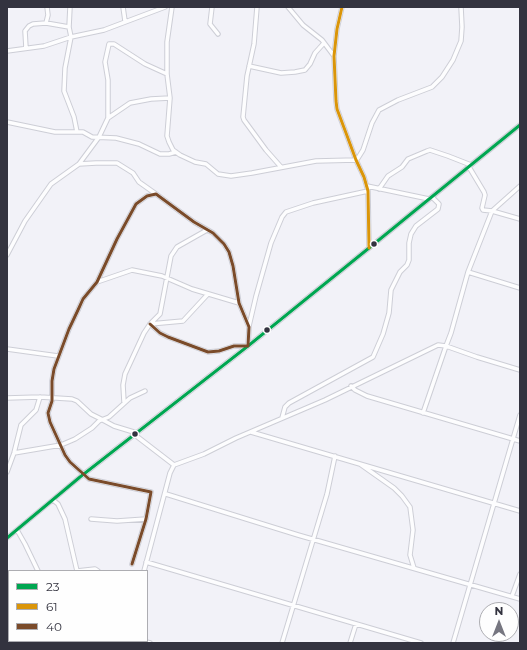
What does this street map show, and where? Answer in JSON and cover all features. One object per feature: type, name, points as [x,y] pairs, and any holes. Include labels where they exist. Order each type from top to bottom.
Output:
[{"type":"street","points":[[46,23],[48,15],[47,7]]},
{"type":"street","points":[[70,7],[71,37],[65,68],[64,91],[74,117],[77,132]]},
{"type":"street","points":[[122,7],[125,21]]},
{"type":"street","points":[[7,51],[44,46],[71,37],[104,30],[165,7]]},
{"type":"street","points":[[172,7],[167,42],[167,74],[170,98],[167,136],[168,142],[180,155],[195,162],[206,164],[217,174],[223,176],[244,175],[316,161],[356,160],[363,150],[372,123],[379,110],[405,96],[432,88],[442,77],[453,60],[461,41],[462,27],[460,7]]},
{"type":"street","points":[[212,7],[210,24],[218,34]]},
{"type":"street","points":[[257,7],[254,44],[246,80],[243,117],[266,150],[281,167]]},
{"type":"street","points":[[288,7],[304,25],[317,35],[334,56]]},
{"type":"street","points":[[342,7],[337,29],[334,56],[337,109],[367,186],[369,248]]},
{"type":"street","points":[[26,48],[25,33],[27,28],[33,24],[46,23],[70,27]]},
{"type":"street","points":[[249,66],[282,73],[305,70],[310,64],[315,53],[324,43]]},
{"type":"street","points":[[7,255],[25,222],[51,184],[79,164],[99,137],[108,118],[108,80],[105,62],[109,44],[114,44],[145,64],[167,74]]},
{"type":"street","points":[[108,118],[130,103],[151,99],[170,98]]},
{"type":"street","points":[[7,122],[55,132],[77,132],[84,133],[92,137],[132,141],[160,154],[176,152]]},
{"type":"street","points":[[7,538],[84,474],[248,346],[520,125]]},
{"type":"street","points":[[378,189],[388,176],[402,167],[408,159],[430,150],[470,166],[485,195],[482,208],[486,211],[492,211],[520,219]]},
{"type":"street","points":[[79,164],[96,162],[117,163],[133,173],[139,182],[220,239],[228,252],[233,266],[239,303],[249,327]]},
{"type":"street","points":[[282,418],[285,407],[290,403],[373,357],[383,334],[389,313],[391,290],[400,272],[407,265],[409,260],[408,243],[411,234],[416,226],[438,209],[439,204],[431,198],[367,186]]},
{"type":"street","points":[[423,413],[451,334],[468,272],[492,211],[520,186]]},
{"type":"street","points":[[248,346],[249,327],[256,296],[271,243],[282,217],[286,212],[313,203],[368,191]]},
{"type":"street","points":[[132,564],[146,519],[151,492],[89,479],[67,459],[54,432],[48,417],[48,413],[52,398],[52,381],[58,356],[72,320],[83,299],[97,282],[117,239],[136,204],[147,196],[156,194]]},
{"type":"street","points":[[124,402],[123,385],[125,374],[144,333],[150,324],[160,314],[168,278],[170,259],[175,250],[207,230]]},
{"type":"street","points":[[97,282],[120,275],[130,270],[168,278],[184,286],[239,303]]},
{"type":"street","points":[[468,272],[520,288]]},
{"type":"street","points":[[150,324],[183,321],[208,294]]},
{"type":"street","points":[[150,324],[160,333],[168,337],[208,352],[219,351],[234,346],[248,346]]},
{"type":"street","points":[[144,570],[166,494],[170,473],[174,465],[204,454],[325,400],[436,346],[446,346],[520,370]]},
{"type":"street","points":[[7,349],[58,356]]},
{"type":"street","points":[[352,386],[355,390],[367,396],[520,441]]},
{"type":"street","points":[[14,453],[61,445],[80,436],[102,419],[109,417],[124,402],[136,394],[145,391]]},
{"type":"street","points":[[7,398],[40,397],[77,401],[91,414],[114,426],[136,434],[174,465]]},
{"type":"street","points":[[7,472],[14,453],[21,425],[36,410],[40,397]]},
{"type":"street","points":[[453,643],[520,415]]},
{"type":"street","points":[[251,432],[520,511]]},
{"type":"street","points":[[282,643],[327,494],[335,456]]},
{"type":"street","points":[[358,463],[394,488],[410,507],[413,530],[410,555],[414,568]]},
{"type":"street","points":[[166,494],[313,539],[520,599]]},
{"type":"street","points":[[53,500],[58,504],[65,519],[77,570]]},
{"type":"street","points":[[91,519],[146,519]]},
{"type":"street","points":[[17,530],[38,570]]},
{"type":"street","points":[[146,562],[421,643]]},
{"type":"street","points":[[86,570],[96,570]]},
{"type":"street","points":[[512,596],[520,574]]},
{"type":"street","points":[[350,643],[356,624]]},
{"type":"transit line","name":"61","points":[[342,7],[337,29],[334,56],[336,101],[337,109],[364,177],[368,191],[369,248]]},
{"type":"transit line","name":"23","points":[[7,538],[80,477],[248,346],[520,125]]},
{"type":"transit line","name":"40","points":[[132,564],[146,519],[151,492],[89,479],[70,462],[65,455],[50,422],[48,413],[52,401],[52,381],[54,369],[69,329],[83,299],[97,282],[117,239],[136,204],[147,196],[156,194],[194,222],[213,233],[224,244],[229,252],[233,266],[239,303],[249,327],[248,346],[234,346],[219,351],[208,352],[168,337],[160,333],[150,324]]}]
